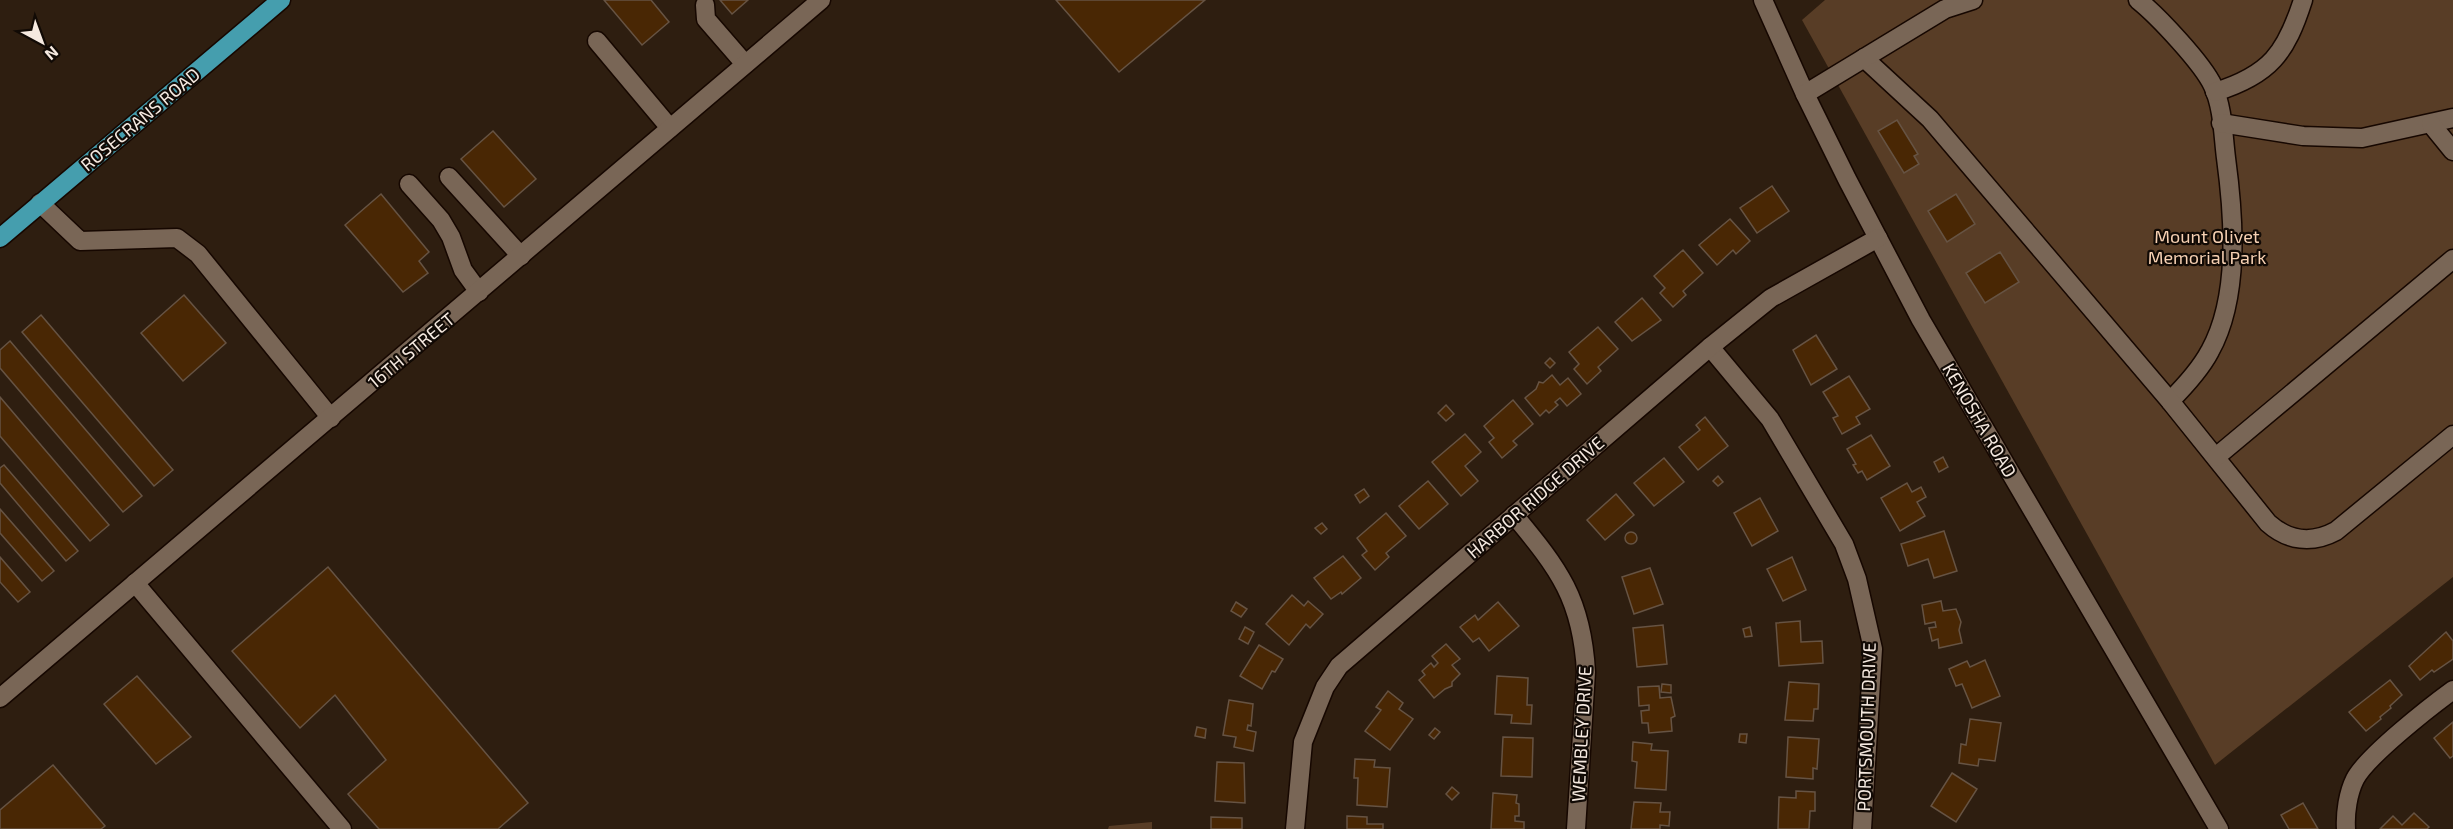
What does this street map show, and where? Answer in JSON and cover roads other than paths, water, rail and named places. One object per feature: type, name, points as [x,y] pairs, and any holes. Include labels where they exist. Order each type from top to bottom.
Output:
[{"type":"main road","name":"ROSECRANS ROAD","points":[[0,238],[281,0]]},
{"type":"street","name":"16TH STREET","points":[[0,698],[820,0]]},
{"type":"street","name":"KENOSHA ROAD","points":[[1763,0],[1805,94],[1921,320],[2219,829]]},
{"type":"street","points":[[1805,94],[1945,9],[1973,0]]},
{"type":"street","points":[[2138,0],[2185,48],[2213,84],[2219,101],[2232,201],[2233,225],[2226,306],[2211,350],[2199,369],[2170,401]]},
{"type":"street","points":[[2216,92],[2249,80],[2276,57],[2295,25],[2303,0]]},
{"type":"street","points":[[705,5],[706,20],[745,64]]},
{"type":"street","points":[[597,41],[670,128]]},
{"type":"street","points":[[1864,58],[1930,119],[2170,401],[2268,523],[2278,532],[2293,538],[2322,539],[2352,520],[2453,435]]},
{"type":"street","points":[[2221,123],[2303,136],[2362,138],[2453,118]]},
{"type":"street","points":[[2431,124],[2453,151]]},
{"type":"street","points":[[449,177],[521,256]]},
{"type":"street","points":[[409,184],[441,220],[451,237],[463,270],[478,292]]},
{"type":"street","points":[[40,203],[80,241],[177,238],[198,255],[331,418]]},
{"type":"street","name":"HARBOR RIDGE DRIVE","points":[[1295,829],[1303,742],[1325,687],[1339,666],[1710,347],[1771,298],[1878,238]]},
{"type":"street","points":[[2216,457],[2453,259]]},
{"type":"street","name":"PORTSMOUTH DRIVE","points":[[1710,347],[1770,419],[1844,544],[1857,579],[1873,649],[1862,829]]},
{"type":"street","name":"WEMBLEY DRIVE","points":[[1514,515],[1550,558],[1569,592],[1585,647],[1586,672],[1576,829]]},
{"type":"street","points":[[135,583],[342,829]]},
{"type":"street","points":[[2346,829],[2345,815],[2355,779],[2368,762],[2453,690]]},
{"type":"park label","name":"Mount Olivet Memorial Park","points":[[2207,246]]}]
